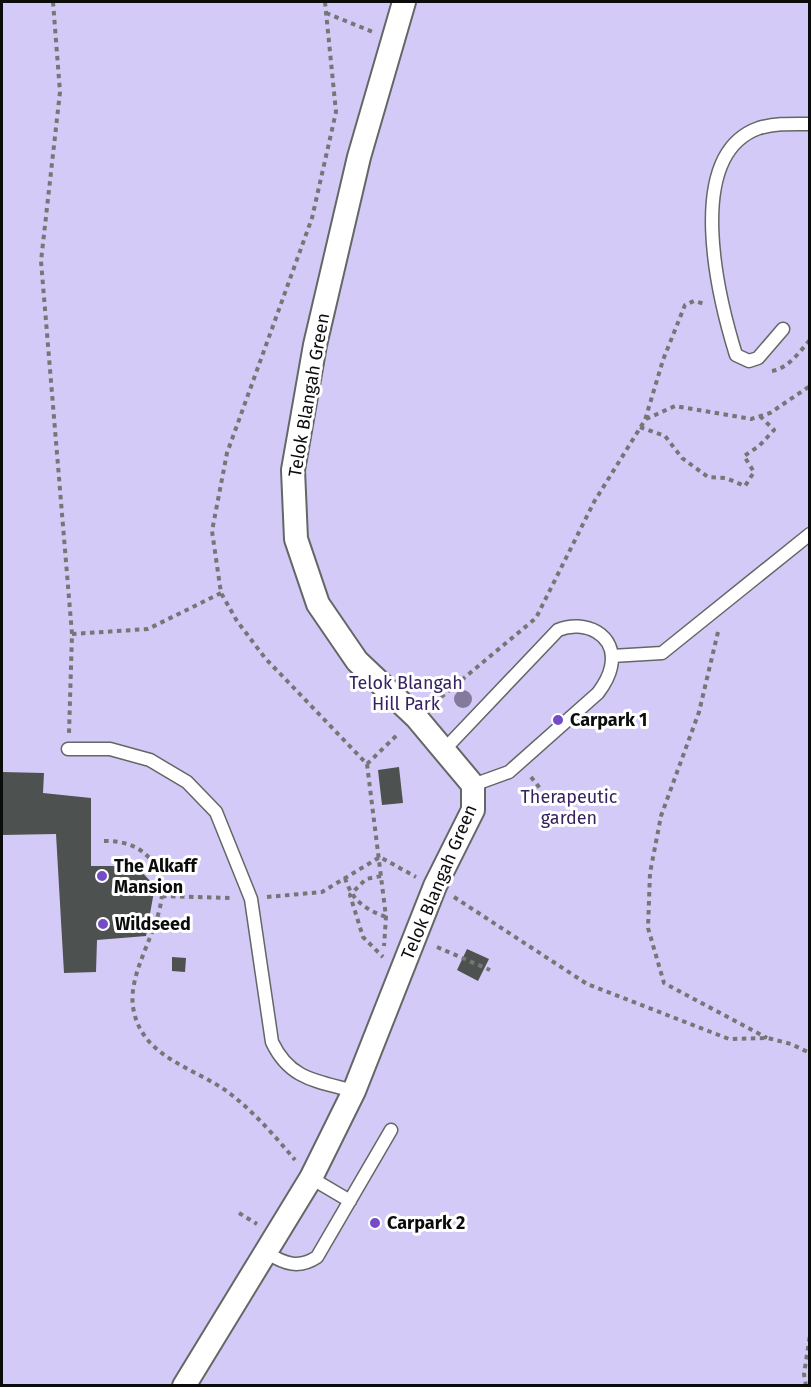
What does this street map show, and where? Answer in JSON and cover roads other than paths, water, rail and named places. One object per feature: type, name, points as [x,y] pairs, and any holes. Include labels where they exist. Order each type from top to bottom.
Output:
[{"type":"street","name":"Telok Blangah Green","points":[[184,1386],[311,1178],[354,1091],[435,886],[473,810],[473,785],[416,717],[357,661],[318,604],[296,539],[293,470],[315,345],[359,156],[404,2]]},
{"type":"lane","points":[[783,329],[758,358],[749,361],[736,356],[726,321],[711,217],[716,181],[729,154],[741,139],[758,129],[777,124],[810,124]]},
{"type":"lane","points":[[612,656],[662,653],[810,534]]},
{"type":"lane","points":[[443,751],[558,630],[569,625],[592,628],[602,635],[612,656],[607,679],[598,693],[509,772],[473,785]]},
{"type":"lane","points":[[68,749],[110,749],[150,760],[187,782],[216,812],[251,899],[272,1042],[289,1069],[303,1077],[354,1091]]},
{"type":"lane","points":[[267,1253],[280,1261],[299,1265],[318,1257],[391,1130]]},
{"type":"lane","points":[[311,1178],[350,1201]]},
{"type":"place","name":"Carpark 1","points":[[558,720]]},
{"type":"place","name":"The Alkaff Mansion","points":[[102,876]]},
{"type":"place","name":"Wildseed","points":[[103,924]]},
{"type":"place","name":"Carpark 2","points":[[375,1223]]},
{"type":"park label","name":"Telok Blangah Hill Park","points":[[406,693]]},
{"type":"park label","name":"Therapeutic garden","points":[[569,807]]}]
